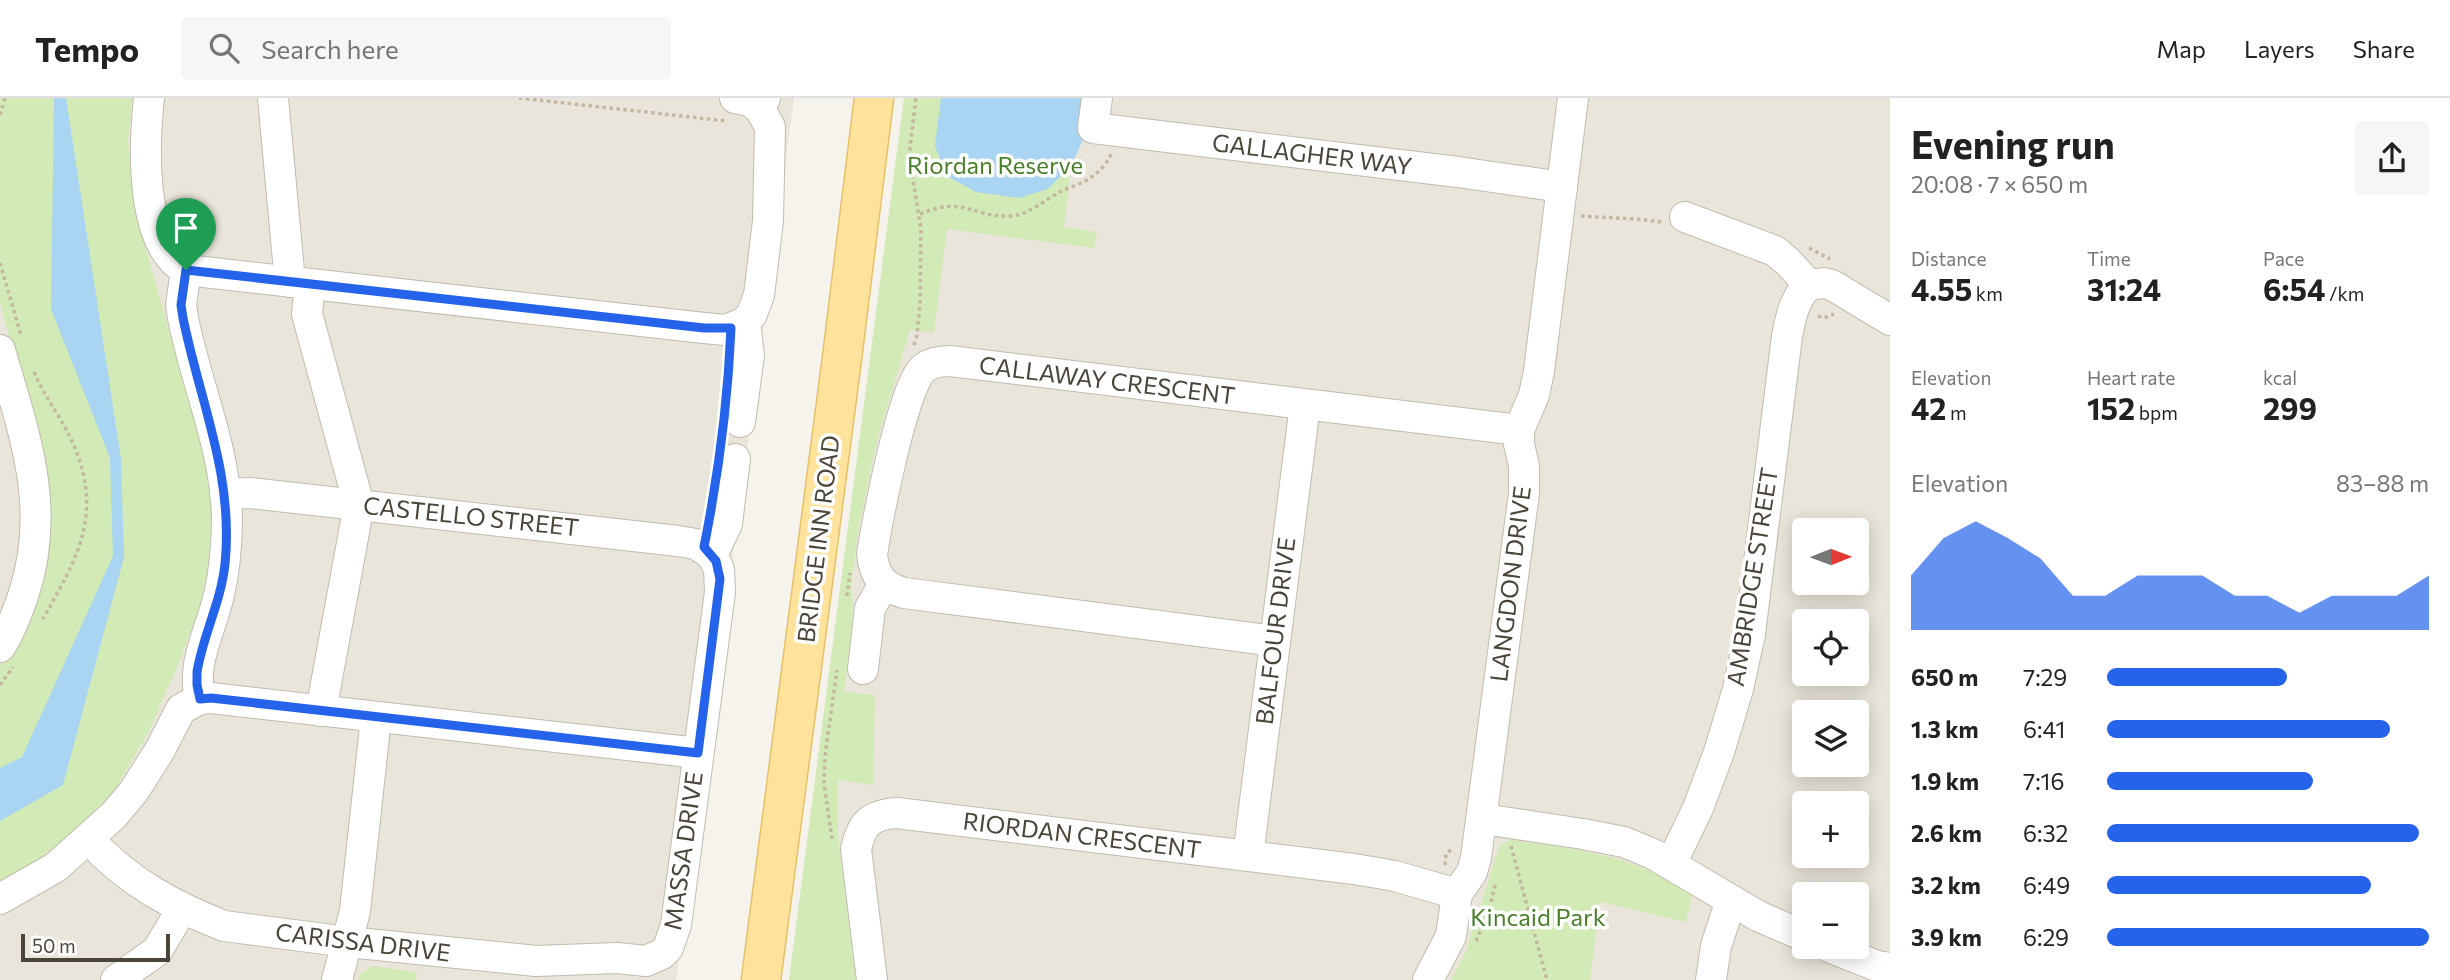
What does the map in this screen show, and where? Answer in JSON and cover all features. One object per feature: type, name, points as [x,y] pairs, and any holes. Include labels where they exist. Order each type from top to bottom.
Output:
[{"type":"main road","name":"BRIDGE INN ROAD","points":[[761,980],[874,98]]},
{"type":"street","points":[[149,98],[144,139],[149,199],[165,252],[173,263],[186,270],[726,330],[745,322],[752,314],[759,295],[768,221],[770,127],[751,106]]},
{"type":"street","points":[[273,98],[300,283],[359,505],[321,711]]},
{"type":"street","points":[[1097,98],[1093,128],[1114,132]]},
{"type":"street","name":"LANGDON DRIVE","points":[[1429,980],[1451,936],[1457,894],[1496,821],[1524,493],[1524,466],[1519,430],[1537,385],[1573,98]]},
{"type":"street","name":"GALLAGHER WAY","points":[[1114,132],[1458,172],[1560,200]]},
{"type":"street","points":[[1675,220],[1775,251],[1809,285],[1832,285],[1890,320]]},
{"type":"street","points":[[186,270],[181,305],[218,451],[225,494],[227,541],[212,623],[199,661],[197,685],[200,699]]},
{"type":"street","name":"AMBRIDGE STREET","points":[[1671,864],[1698,808],[1719,752],[1740,678],[1749,634],[1787,336],[1801,291],[1809,285]]},
{"type":"street","points":[[740,422],[749,355],[745,322]]},
{"type":"street","points":[[0,350],[31,462],[36,496],[36,543],[19,608],[0,647]]},
{"type":"street","name":"CALLAWAY CRESCENT","points":[[884,584],[874,570],[872,554],[905,410],[913,384],[924,368],[938,361],[1519,430]]},
{"type":"street","name":"BALFOUR DRIVE","points":[[1248,856],[1305,405]]},
{"type":"street","points":[[712,555],[727,524],[735,459]]},
{"type":"street","name":"CASTELLO STREET","points":[[225,494],[250,493],[678,541],[696,544],[712,555]]},
{"type":"street","name":"MASSA DRIVE","points":[[662,954],[673,939],[676,925],[720,592],[719,569],[712,555]]},
{"type":"street","points":[[863,668],[870,608],[884,584],[904,593],[1275,641]]},
{"type":"street","points":[[0,900],[56,867],[89,839],[134,791],[160,750],[181,709],[200,699],[211,698],[698,753]]},
{"type":"street","points":[[337,980],[355,911],[376,718]]},
{"type":"street","name":"RIORDAN CRESCENT","points":[[872,980],[856,849],[867,822],[883,814],[897,813],[1372,871],[1457,894]]},
{"type":"street","points":[[1496,821],[1624,842],[1653,854],[1758,916],[1792,931]]},
{"type":"street","name":"CARISSA DRIVE","points":[[89,839],[123,873],[183,909],[224,926],[515,960],[617,958],[646,961],[662,954]]},
{"type":"street","points":[[1711,980],[1716,946],[1731,900]]},
{"type":"street","points":[[116,980],[157,951],[183,909]]},
{"type":"street","points":[[1859,959],[1890,968]]},
{"type":"path","points":[[0,115],[5,98]]},
{"type":"path","points":[[519,98],[751,106]]},
{"type":"path","points":[[920,214],[958,206],[1009,216],[1028,211],[1059,192],[1088,179],[1101,169],[1111,158],[1114,132]]},
{"type":"path","points":[[1560,200],[1620,219],[1633,217],[1675,220]]},
{"type":"path","points":[[1793,310],[1824,318],[1838,312]]},
{"type":"path","points":[[1496,821],[1508,836],[1547,980]]},
{"type":"shaded area","points":[[0,98],[794,98],[676,980],[0,980]]},
{"type":"shaded area","points":[[904,98],[1890,98],[1890,980],[789,980]]},
{"type":"green space","points":[[0,98],[132,98],[128,140],[134,208],[203,450],[212,510],[208,568],[199,609],[148,733],[113,793],[72,833],[35,862],[0,882],[0,667],[22,635],[43,581],[49,512],[26,396],[0,303]]},
{"type":"green space","name":"Riordan Reserve","points":[[904,98],[1078,98],[1064,227],[1097,232],[1094,248],[947,229],[934,332],[910,330],[878,437],[859,525],[851,587],[851,635],[844,692],[875,695],[873,785],[838,780],[838,836],[856,980],[789,980]]},
{"type":"green space","name":"Kincaid Park","points":[[1510,840],[1582,851],[1648,870],[1692,894],[1686,922],[1600,902],[1590,980],[1451,980],[1466,951],[1499,847]]},
{"type":"green space","points":[[372,966],[417,972],[416,980],[358,980],[360,974]]},
{"type":"water","points":[[54,98],[66,98],[121,459],[124,557],[63,785],[0,821],[0,768],[22,757],[113,556],[110,458],[51,309]]},
{"type":"water","points":[[941,98],[1088,98],[1083,140],[1071,166],[1048,189],[1019,198],[976,192],[947,176],[935,146]]},
{"type":"route","points":[[186,270],[704,328],[731,328],[730,357],[704,547],[712,555],[719,569],[720,592],[698,753],[211,698],[200,699],[197,672],[219,594],[227,541],[227,514],[218,451],[183,318],[181,305],[186,270]]}]
